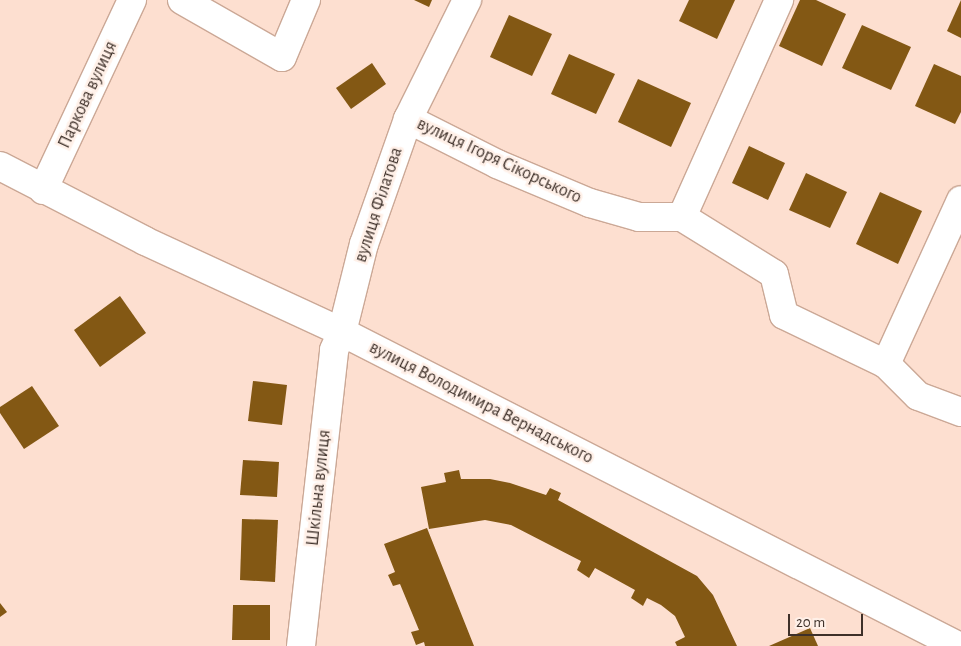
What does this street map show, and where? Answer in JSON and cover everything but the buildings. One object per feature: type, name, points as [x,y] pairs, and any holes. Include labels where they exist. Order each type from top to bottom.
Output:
[{"type":"street","name":"Паркова вулиця","points":[[44,190],[132,0]]},
{"type":"street","points":[[182,0],[282,57],[306,0]]},
{"type":"street","name":"вулиця Філатова","points":[[342,332],[364,244],[408,119],[467,0]]},
{"type":"street","points":[[779,0],[682,217],[774,274],[784,315],[886,364],[918,396],[961,412]]},
{"type":"street","name":"вулиця Ігоря Сікорського","points":[[408,119],[497,164],[590,203],[639,217],[682,217]]},
{"type":"street","name":"вулиця Володимира Вернадського","points":[[0,166],[145,241],[342,332],[958,646]]},
{"type":"street","points":[[886,364],[961,200]]},
{"type":"street","name":"Шкільна вулиця","points":[[301,646],[334,350],[342,332]]}]
